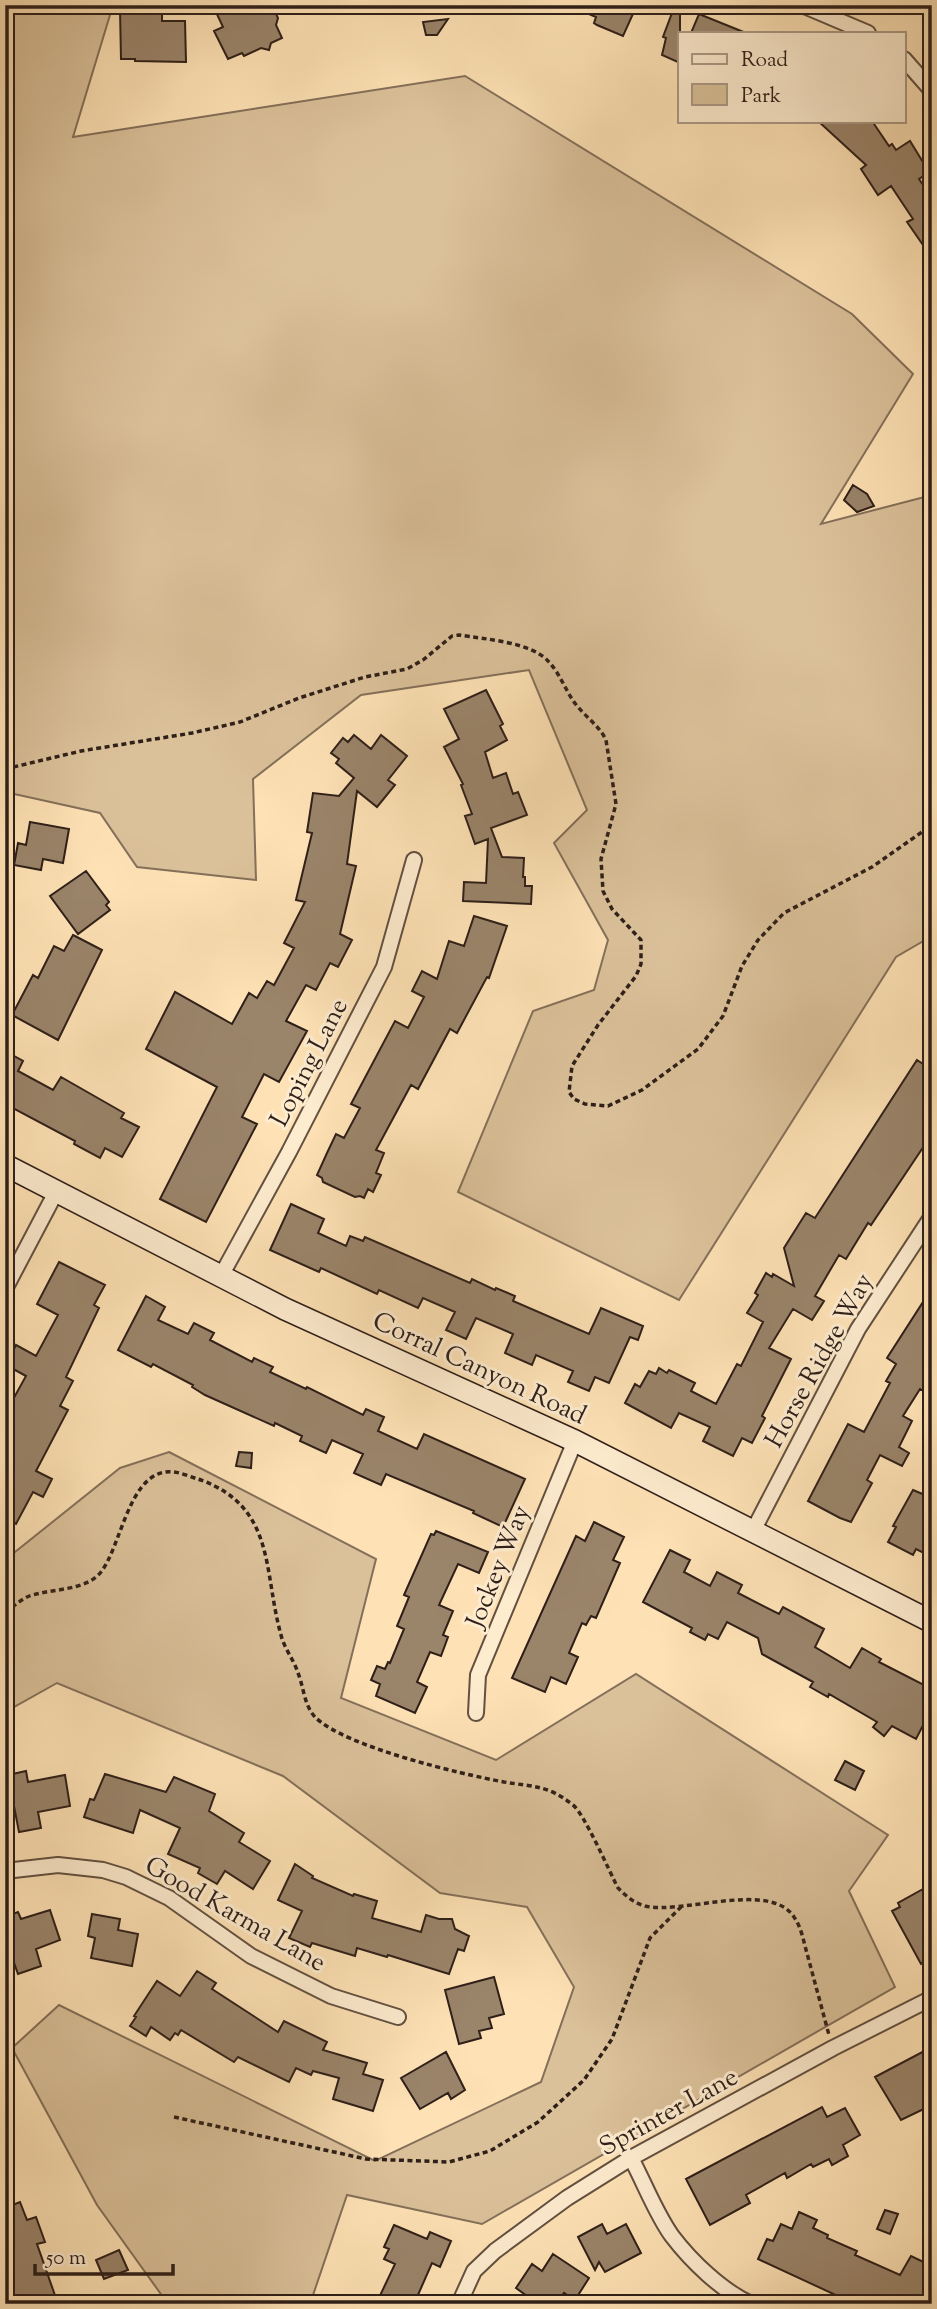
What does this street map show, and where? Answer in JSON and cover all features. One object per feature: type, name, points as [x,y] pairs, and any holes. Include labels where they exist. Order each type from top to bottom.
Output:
[{"type":"main road","name":"Corral Canyon Road","points":[[5,1165],[285,1309],[575,1441],[932,1622]]},
{"type":"street","points":[[802,5],[866,32]]},
{"type":"street","points":[[906,61],[932,91]]},
{"type":"street","name":"Loping Lane","points":[[222,1276],[289,1153],[384,967],[414,860]]},
{"type":"street","points":[[5,1289],[57,1192]]},
{"type":"street","name":"Horse Ridge Way","points":[[753,1531],[858,1329],[932,1216]]},
{"type":"street","name":"Jockey Way","points":[[476,1713],[478,1675],[575,1441]]},
{"type":"street","name":"Good Karma Lane","points":[[5,1871],[58,1865],[80,1866],[126,1877],[169,1898],[251,1956],[331,1996],[398,2017]]},
{"type":"street","name":"Sprinter Lane","points":[[459,2304],[474,2271],[495,2251],[567,2198],[631,2158],[832,2048],[932,1998]]},
{"type":"street","points":[[631,2158],[671,2235],[707,2272],[751,2304]]},
{"type":"path","points":[[5,769],[81,751],[192,733],[240,722],[299,698],[365,677],[407,669],[424,660],[452,636],[504,643],[536,653],[549,662],[576,705],[602,732],[606,740],[616,804],[601,859],[603,891],[612,909],[641,940],[643,948],[636,976],[598,1025],[572,1066],[569,1091],[574,1099],[600,1106],[608,1106],[642,1090],[698,1049],[723,1016],[742,966],[758,940],[784,913],[872,867],[932,825]]},
{"type":"path","points":[[5,1612],[26,1597],[84,1583],[95,1577],[109,1558],[138,1490],[154,1477],[165,1472],[183,1474],[219,1487],[246,1509],[260,1535],[281,1637],[298,1672],[308,1708],[316,1718],[340,1734],[402,1756],[504,1782],[546,1788],[576,1806],[618,1888],[629,1899],[644,1906],[761,1900],[781,1904],[794,1915],[801,1932],[832,2048]]},
{"type":"path","points":[[174,2117],[366,2159],[449,2162],[490,2151],[538,2122],[584,2080],[612,2039],[650,1938],[682,1905]]},
{"type":"green space","points":[[5,5],[113,5],[73,137],[465,76],[852,314],[913,374],[821,524],[932,495],[932,936],[896,957],[679,1300],[458,1192],[533,1011],[594,990],[608,940],[554,843],[587,810],[529,670],[361,695],[253,779],[256,880],[137,867],[100,813],[5,792]]},
{"type":"green space","points":[[169,1452],[376,1559],[341,1698],[496,1760],[636,1674],[888,1835],[849,1891],[895,1987],[482,2224],[347,2195],[310,2304],[168,2304],[97,2205],[12,2048],[59,2005],[375,2161],[541,2082],[574,1987],[527,1907],[440,1893],[283,1776],[57,1683],[5,1712],[5,1560],[120,1468]]},
{"type":"building","points":[[225,5],[260,5],[262,10],[272,5],[282,38],[271,43],[269,50],[261,48],[244,56],[242,53],[228,59],[214,31],[223,27],[215,10]]},
{"type":"building","points":[[568,5],[637,5],[623,36],[594,23],[596,17]]},
{"type":"building","points":[[675,5],[680,5],[678,62],[662,55],[666,38],[663,37]]},
{"type":"building","points":[[120,10],[148,10],[162,14],[162,21],[185,21],[186,62],[121,59]]},
{"type":"building","points":[[699,14],[744,32],[691,32]]},
{"type":"building","points":[[448,19],[437,35],[426,35],[423,22]]},
{"type":"building","points":[[819,122],[873,122],[889,146],[892,144],[896,150],[910,141],[929,172],[919,179],[932,198],[932,258],[907,222],[913,219],[891,186],[878,195],[861,169],[866,165]]},
{"type":"building","points":[[853,485],[867,494],[874,506],[857,512],[844,500]]},
{"type":"building","points":[[486,690],[503,724],[500,726],[507,740],[485,752],[493,778],[506,773],[513,794],[518,792],[527,815],[491,828],[502,857],[524,858],[523,877],[525,886],[532,886],[531,904],[463,901],[464,882],[486,883],[488,839],[475,844],[465,816],[472,814],[461,785],[463,784],[444,747],[459,739],[444,709]]},
{"type":"building","points":[[354,735],[371,749],[381,735],[407,756],[388,780],[395,785],[377,807],[357,791],[347,864],[356,866],[340,934],[352,940],[338,967],[330,963],[316,990],[306,985],[286,1021],[307,1031],[279,1082],[264,1074],[242,1117],[257,1124],[206,1222],[160,1199],[217,1087],[146,1049],[175,992],[232,1024],[249,993],[257,998],[267,981],[274,985],[294,948],[284,943],[305,902],[296,900],[312,833],[307,832],[313,793],[339,796],[354,778],[336,763],[339,759],[331,753],[343,738],[348,742]]},
{"type":"building","points":[[30,822],[69,829],[63,863],[43,859],[41,870],[14,865],[18,843],[26,845]]},
{"type":"building","points":[[86,871],[109,902],[106,905],[110,910],[78,934],[50,896]]},
{"type":"building","points":[[474,916],[507,926],[489,978],[487,977],[457,1033],[450,1029],[418,1089],[411,1085],[376,1150],[384,1153],[376,1173],[381,1175],[373,1192],[368,1189],[364,1198],[355,1197],[323,1182],[317,1175],[336,1134],[344,1138],[360,1108],[351,1104],[395,1021],[408,1028],[424,997],[412,991],[422,971],[437,979],[449,941],[464,946]]},
{"type":"building","points":[[73,935],[102,950],[58,1040],[12,1015],[33,975],[38,978],[54,946],[64,951]]},
{"type":"building","points":[[5,1051],[23,1061],[18,1071],[53,1090],[61,1077],[124,1113],[121,1118],[139,1127],[122,1157],[105,1148],[100,1158],[74,1144],[75,1141],[5,1104]]},
{"type":"building","points":[[917,1060],[932,1070],[932,1134],[871,1225],[868,1223],[846,1259],[839,1255],[815,1296],[824,1301],[812,1320],[793,1309],[769,1348],[791,1359],[762,1416],[765,1418],[752,1443],[742,1438],[733,1456],[703,1441],[710,1427],[679,1413],[671,1428],[625,1403],[635,1384],[640,1387],[649,1371],[656,1374],[659,1368],[695,1383],[691,1391],[716,1404],[737,1364],[741,1366],[763,1322],[747,1313],[758,1295],[755,1293],[766,1273],[794,1286],[784,1248],[806,1213],[815,1218]]},
{"type":"building","points":[[291,1204],[324,1219],[318,1233],[346,1246],[350,1236],[363,1241],[365,1237],[470,1283],[472,1279],[515,1296],[513,1301],[589,1334],[601,1308],[643,1326],[638,1340],[630,1337],[609,1383],[595,1377],[589,1391],[568,1382],[573,1371],[536,1355],[532,1365],[505,1353],[513,1334],[476,1318],[466,1339],[446,1330],[455,1312],[423,1298],[418,1308],[379,1290],[377,1294],[321,1268],[319,1272],[270,1250]]},
{"type":"building","points":[[59,1262],[105,1285],[94,1305],[99,1308],[66,1377],[73,1381],[60,1406],[68,1410],[36,1471],[52,1479],[43,1497],[33,1492],[16,1524],[5,1518],[5,1414],[26,1376],[6,1365],[16,1345],[36,1356],[58,1315],[37,1304]]},
{"type":"building","points":[[932,1288],[932,1396],[920,1389],[903,1416],[912,1421],[899,1447],[909,1453],[902,1466],[880,1455],[867,1480],[872,1483],[851,1522],[840,1518],[808,1501],[848,1424],[864,1432],[890,1383],[886,1381],[896,1364],[887,1358]]},
{"type":"building","points":[[146,1296],[165,1307],[158,1320],[188,1334],[194,1323],[214,1333],[210,1340],[252,1362],[254,1358],[273,1367],[270,1372],[363,1415],[366,1409],[384,1417],[378,1431],[417,1449],[424,1434],[525,1479],[503,1527],[473,1513],[474,1511],[386,1474],[381,1485],[354,1473],[363,1454],[332,1440],[326,1453],[300,1441],[302,1436],[205,1395],[192,1387],[193,1385],[153,1364],[151,1367],[118,1350]]},
{"type":"building","points":[[239,1452],[252,1453],[251,1468],[236,1466]]},
{"type":"building","points":[[913,1490],[932,1498],[932,1557],[916,1549],[913,1555],[888,1542],[896,1527],[893,1526]]},
{"type":"building","points":[[594,1522],[624,1537],[613,1560],[620,1563],[596,1618],[591,1616],[586,1625],[582,1623],[569,1653],[578,1657],[566,1684],[551,1677],[545,1692],[512,1678],[576,1536],[585,1541]]},
{"type":"building","points":[[436,1531],[488,1552],[479,1573],[458,1564],[439,1605],[453,1611],[443,1635],[448,1637],[441,1656],[430,1652],[417,1682],[427,1687],[415,1713],[376,1696],[380,1684],[371,1680],[377,1666],[385,1669],[388,1662],[390,1663],[404,1629],[397,1626],[409,1597],[404,1595],[431,1534],[434,1535]]},
{"type":"building","points":[[670,1550],[690,1560],[684,1572],[710,1586],[717,1572],[742,1585],[738,1593],[779,1614],[783,1607],[824,1629],[815,1647],[850,1668],[862,1648],[881,1659],[879,1662],[932,1689],[932,1708],[916,1739],[892,1726],[884,1736],[873,1727],[877,1722],[829,1694],[828,1697],[810,1687],[813,1682],[762,1654],[758,1638],[727,1622],[718,1639],[708,1634],[705,1640],[690,1632],[692,1628],[643,1602]]},
{"type":"building","points":[[845,1761],[864,1771],[855,1790],[835,1780]]},
{"type":"building","points":[[26,1771],[28,1782],[65,1775],[70,1806],[38,1812],[41,1828],[19,1832],[8,1775]]},
{"type":"building","points":[[105,1774],[166,1792],[174,1777],[215,1794],[209,1811],[244,1833],[239,1842],[270,1861],[253,1889],[225,1871],[217,1884],[198,1873],[200,1868],[168,1854],[180,1828],[140,1810],[133,1833],[84,1817],[90,1799],[94,1800]]},
{"type":"building","points":[[295,1864],[313,1876],[312,1878],[353,1896],[354,1894],[377,1901],[372,1918],[421,1932],[426,1915],[452,1919],[455,1929],[469,1936],[464,1951],[458,1949],[449,1974],[357,1948],[355,1956],[312,1943],[310,1947],[289,1938],[302,1911],[278,1900]]},
{"type":"building","points":[[923,1889],[932,1905],[932,1958],[921,1964],[892,1911],[900,1907],[898,1903]]},
{"type":"building","points":[[50,1910],[60,1940],[36,1949],[41,1966],[18,1974],[5,1937],[5,1917],[18,1912],[21,1919]]},
{"type":"building","points":[[92,1914],[120,1919],[118,1930],[138,1934],[132,1966],[91,1958],[95,1938],[88,1936]]},
{"type":"building","points":[[197,1971],[216,1983],[212,1989],[278,2032],[284,2021],[327,2042],[323,2050],[367,2063],[363,2074],[383,2080],[373,2111],[333,2099],[339,2078],[313,2071],[311,2075],[296,2068],[289,2082],[238,2057],[234,2062],[181,2030],[170,2040],[151,2027],[146,2036],[130,2026],[157,1981],[180,1996]]},
{"type":"building","points":[[494,1977],[504,2014],[489,2018],[492,2028],[479,2031],[481,2038],[459,2044],[445,1990]]},
{"type":"building","points":[[932,2047],[932,2105],[901,2120],[875,2077]]},
{"type":"building","points":[[446,2052],[465,2090],[451,2099],[448,2093],[420,2109],[401,2078]]},
{"type":"building","points":[[822,2107],[827,2117],[845,2108],[860,2135],[843,2145],[848,2156],[832,2165],[829,2159],[813,2167],[811,2164],[787,2178],[785,2173],[746,2195],[750,2203],[710,2225],[686,2179]]},
{"type":"building","points":[[20,2202],[27,2220],[36,2217],[45,2242],[37,2244],[58,2304],[13,2304],[10,2295],[5,2297],[5,2208]]},
{"type":"building","points":[[885,2210],[898,2214],[890,2234],[877,2229]]},
{"type":"building","points":[[799,2212],[817,2220],[813,2228],[828,2235],[827,2238],[857,2251],[855,2255],[900,2275],[911,2256],[932,2266],[932,2304],[855,2304],[758,2259],[767,2239],[773,2241],[781,2224],[792,2229]]},
{"type":"building","points":[[602,2224],[607,2234],[626,2224],[641,2253],[605,2272],[599,2262],[595,2270],[578,2237]]},
{"type":"building","points":[[394,2225],[427,2239],[430,2232],[451,2241],[440,2267],[432,2263],[414,2304],[376,2304],[395,2264],[384,2259],[389,2249],[384,2247]]},
{"type":"building","points":[[119,2250],[128,2270],[104,2279],[96,2260]]},
{"type":"building","points":[[553,2254],[589,2278],[575,2300],[564,2293],[557,2304],[538,2295],[534,2301],[516,2288],[532,2264],[542,2271]]}]
